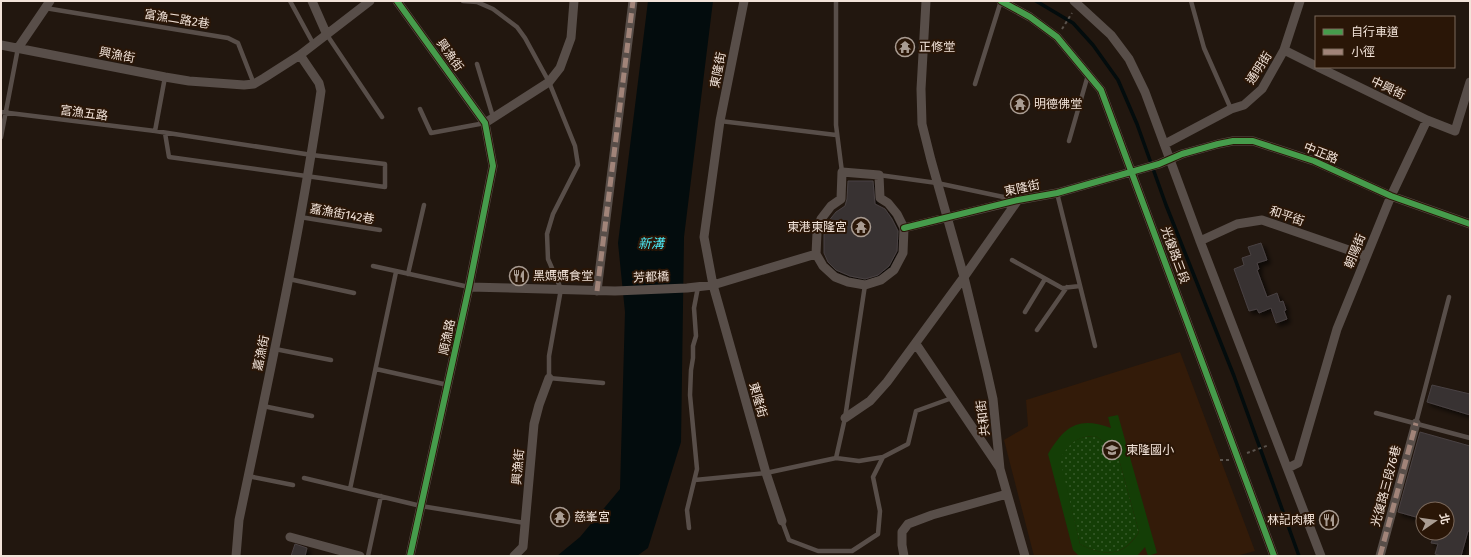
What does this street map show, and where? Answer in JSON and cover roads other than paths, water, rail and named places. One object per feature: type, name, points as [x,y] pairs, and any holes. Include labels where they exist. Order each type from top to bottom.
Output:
[{"type":"street","points":[[312,1],[327,35]]},
{"type":"street","points":[[254,84],[314,45],[370,1]]},
{"type":"street","name":"興漁街","points":[[397,1],[485,123]]},
{"type":"street","points":[[485,123],[549,82],[560,68],[571,38],[574,1]]},
{"type":"street","points":[[469,287],[597,291],[633,1]]},
{"type":"street","name":"東隆街","points":[[744,1],[720,121],[704,237],[713,285],[766,473],[782,521]]},
{"type":"street","points":[[926,1],[922,124],[947,217]]},
{"type":"street","name":"光復路三段","points":[[1001,1],[1030,17],[1057,37],[1101,90],[1274,556]]},
{"type":"street","name":"通明街","points":[[1165,144],[1231,109],[1244,105],[1262,88],[1284,50],[1300,1]]},
{"type":"street","points":[[1077,2],[1111,34],[1129,59],[1145,92],[1200,242],[1321,556]]},
{"type":"street","points":[[18,48],[47,4]]},
{"type":"street","name":"興漁街","points":[[1,45],[189,81],[244,85],[254,84]]},
{"type":"street","name":"中興街","points":[[1284,50],[1315,65]]},
{"type":"street","name":"嘉漁街","points":[[236,556],[239,520],[289,279],[312,155],[320,91],[319,83],[300,55]]},
{"type":"street","name":"中興街","points":[[1321,68],[1427,120]]},
{"type":"street","points":[[1427,120],[1455,131],[1470,82]]},
{"type":"street","name":"朝陽街","points":[[1288,468],[1298,463],[1337,328],[1391,196],[1427,120]]},
{"type":"street","name":"順漁路","points":[[410,556],[422,506],[494,166],[485,123]]},
{"type":"street","name":"中正路","points":[[1144,168],[1171,160],[1182,154],[1218,144],[1233,141],[1253,141],[1314,161],[1391,196],[1470,224]]},
{"type":"street","name":"東隆街","points":[[904,228],[1057,192],[1144,168]]},
{"type":"street","points":[[842,172],[879,175],[880,198],[888,203],[897,214],[904,228],[903,253],[894,270],[881,280],[865,285],[848,282],[835,277],[823,266],[816,254],[817,233],[820,219],[831,206],[841,199],[842,172]]},
{"type":"street","points":[[845,418],[870,401],[887,382],[916,344],[1018,200]]},
{"type":"street","name":"共和街","points":[[947,217],[964,277],[993,399],[1000,469],[1025,556]]},
{"type":"street","name":"和平街","points":[[1200,242],[1237,224],[1262,220],[1366,256]]},
{"type":"street","points":[[713,285],[816,254]]},
{"type":"street","name":"芳都橋","points":[[597,291],[687,288],[713,285]]},
{"type":"street","points":[[916,344],[1000,469]]},
{"type":"street","name":"興漁街","points":[[514,556],[523,547],[534,424],[549,378]]},
{"type":"street","name":"光復路三段76巷","points":[[1380,556],[1416,423]]},
{"type":"street","points":[[904,556],[902,532],[908,524],[932,515],[1007,494]]},
{"type":"street","points":[[290,537],[360,556]]},
{"type":"lane","points":[[290,1],[314,45]]},
{"type":"lane","points":[[463,1],[477,2],[493,9],[517,27],[526,38],[549,82],[575,146],[578,165],[553,214],[547,234],[548,259],[561,289],[549,356],[549,378],[603,383]]},
{"type":"lane","points":[[836,1],[836,135],[842,172]]},
{"type":"lane","points":[[975,84],[1001,1]]},
{"type":"lane","points":[[1191,1],[1204,48],[1231,109]]},
{"type":"lane","name":"富漁二路2巷","points":[[47,4],[228,38],[238,43],[254,84]]},
{"type":"lane","points":[[327,35],[382,117]]},
{"type":"lane","points":[[1,137],[7,113],[18,48]]},
{"type":"lane","points":[[477,64],[493,117]]},
{"type":"lane","points":[[1069,141],[1088,73]]},
{"type":"lane","points":[[155,131],[165,77]]},
{"type":"lane","points":[[420,109],[431,133],[485,123]]},
{"type":"lane","name":"富漁五路","points":[[1,112],[155,131],[312,155],[385,164],[385,187],[308,176]]},
{"type":"lane","points":[[720,121],[836,135]]},
{"type":"lane","points":[[165,133],[169,157],[308,176]]},
{"type":"lane","points":[[879,175],[937,184],[1018,200]]},
{"type":"lane","points":[[1057,192],[1095,346]]},
{"type":"lane","points":[[408,274],[424,205]]},
{"type":"lane","name":"嘉漁街142巷","points":[[300,217],[380,230]]},
{"type":"lane","points":[[1012,260],[1062,288],[1080,286]]},
{"type":"lane","points":[[373,266],[469,287]]},
{"type":"lane","points":[[350,489],[396,272]]},
{"type":"lane","points":[[289,279],[354,293]]},
{"type":"lane","points":[[1025,312],[1045,279]]},
{"type":"lane","points":[[836,458],[845,418],[865,285]]},
{"type":"lane","points":[[689,528],[687,510],[697,469],[690,395],[693,346],[696,336],[694,308],[698,287]]},
{"type":"lane","points":[[1037,330],[1068,287]]},
{"type":"lane","points":[[1416,423],[1449,297]]},
{"type":"lane","points":[[275,349],[331,360]]},
{"type":"lane","points":[[376,369],[448,385]]},
{"type":"lane","points":[[694,480],[766,473],[836,458],[859,461],[883,457],[908,444],[916,412],[952,398]]},
{"type":"lane","points":[[263,406],[312,416]]},
{"type":"lane","points":[[1376,413],[1470,438]]},
{"type":"lane","points":[[782,521],[789,540],[798,544],[818,551],[852,551],[878,534],[880,511],[873,477],[883,457]]},
{"type":"lane","points":[[248,476],[293,485]]},
{"type":"lane","points":[[304,478],[422,506],[525,522]]},
{"type":"lane","points":[[368,556],[381,496]]},
{"type":"lane","points":[[236,556],[241,556]]},
{"type":"water","name":"新溝","points":[[648,1],[713,1],[684,237],[681,442],[648,548],[637,556],[557,556],[580,537],[620,489],[625,312],[618,243]]},
{"type":"waterway","points":[[1036,1],[1073,23],[1093,45],[1118,80],[1137,124],[1166,205],[1234,376],[1299,556]]},
{"type":"place","name":"正修堂","points":[[905,47]]},
{"type":"place","name":"明德佛堂","points":[[1020,104]]},
{"type":"place","name":"東港東隆宮","points":[[861,227]]},
{"type":"place","name":"黑媽媽食堂","points":[[519,276]]},
{"type":"place","name":"東隆國小","points":[[1112,450]]},
{"type":"place","name":"慈峯宮","points":[[560,517]]},
{"type":"place","name":"林記肉粿","points":[[1329,520]]}]
